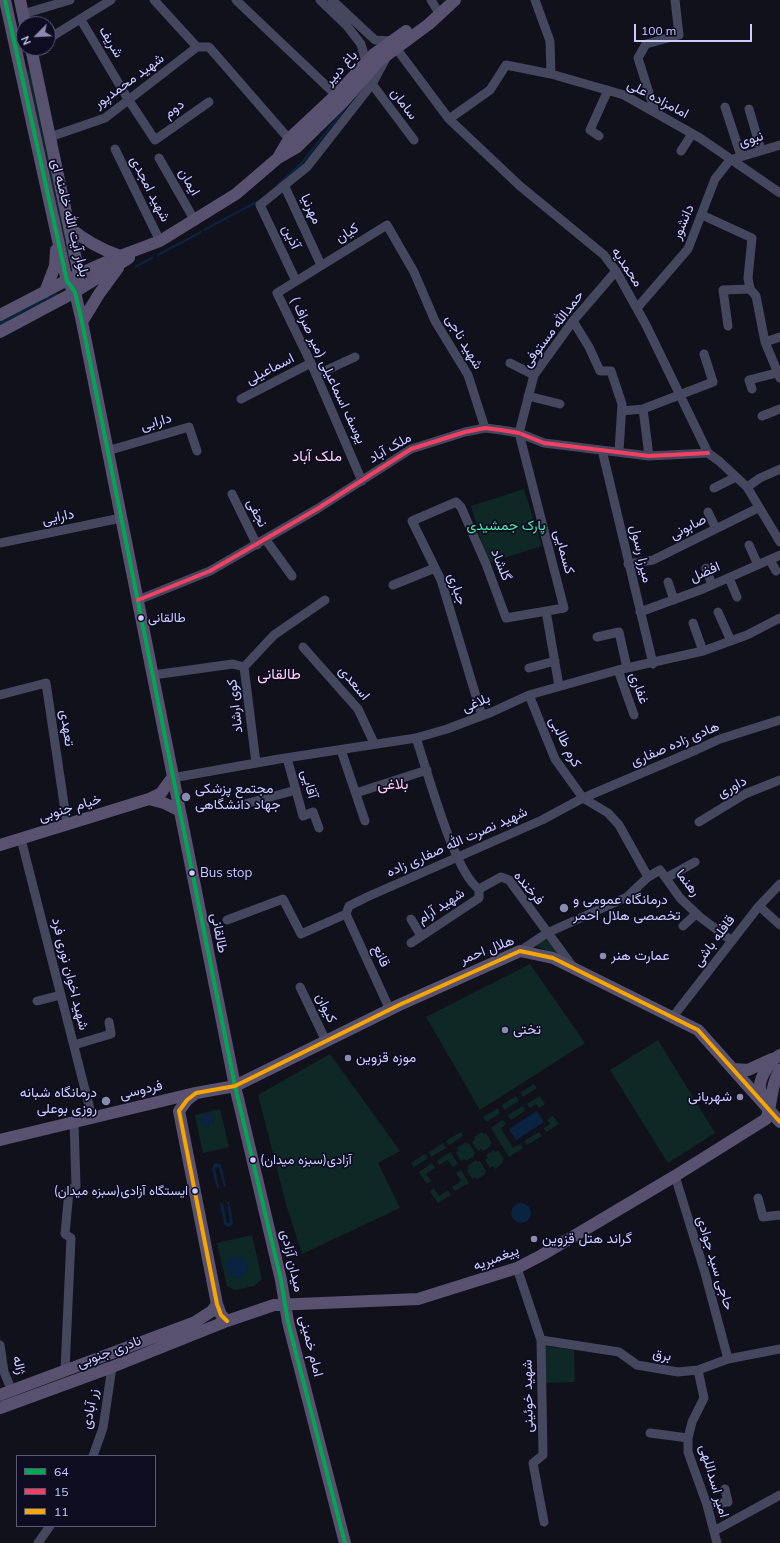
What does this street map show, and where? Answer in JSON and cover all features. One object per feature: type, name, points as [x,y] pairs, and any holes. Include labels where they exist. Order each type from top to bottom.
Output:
[{"type":"main road","name":"بلوار آیت الله خامنه ای","points":[[5,0],[67,281],[75,292]]},
{"type":"main road","name":"باغ دبیر","points":[[121,259],[160,241],[236,194],[278,158],[297,147],[343,102],[370,69],[391,48],[426,18],[439,13],[455,0]]},
{"type":"main road","name":"باغ دبیر","points":[[278,158],[289,140],[336,95],[366,62],[391,48]]},
{"type":"main road","name":"بلوار آیت الله خامنه ای","points":[[33,56],[79,274],[75,292]]},
{"type":"main road","points":[[52,217],[60,220],[65,212]]},
{"type":"main road","points":[[69,227],[84,240],[121,259]]},
{"type":"main road","points":[[45,292],[55,266],[58,239]]},
{"type":"main road","points":[[0,316],[79,274],[121,259]]},
{"type":"main road","points":[[0,332],[75,292],[121,259]]},
{"type":"main road","points":[[82,322],[121,259]]},
{"type":"main road","name":"طالقانی","points":[[75,292],[235,1086]]},
{"type":"main road","name":"خیام جنوبی","points":[[0,845],[149,799],[161,793],[172,778]]},
{"type":"main road","points":[[149,799],[164,803],[180,811]]},
{"type":"main road","name":"هلال احمر","points":[[235,1086],[390,1010],[520,951],[553,958],[698,1030],[734,1070],[760,1089],[780,1101]]},
{"type":"main road","points":[[734,1070],[753,1069],[778,1056]]},
{"type":"main road","points":[[778,1056],[763,1076],[760,1089],[770,1110],[780,1122]]},
{"type":"main road","points":[[760,1089],[776,1076],[780,1070]]},
{"type":"main road","points":[[222,1323],[221,1315],[214,1308],[179,1111],[187,1100],[196,1093],[235,1086]]},
{"type":"main road","name":"میدان آزادی","points":[[222,1323],[274,1305],[286,1304],[235,1086]]},
{"type":"main road","name":"فردوسی","points":[[0,1140],[196,1093]]},
{"type":"main road","name":"پیغمبریه","points":[[286,1304],[418,1299],[517,1268],[542,1255],[675,1176],[766,1119],[770,1110]]},
{"type":"main road","name":"امام خمینی","points":[[286,1304],[288,1322],[345,1543]]},
{"type":"main road","name":"امام خمینی","points":[[286,1304],[295,1320],[350,1543]]},
{"type":"main road","name":"نادری جنوبی","points":[[0,1395],[195,1322],[214,1308]]},
{"type":"main road","name":"نادری جنوبی","points":[[0,1408],[112,1367],[222,1323]]},
{"type":"street","points":[[22,10],[70,0]]},
{"type":"street","points":[[56,34],[111,0]]},
{"type":"street","points":[[154,0],[198,47],[209,48],[289,140]]},
{"type":"street","points":[[236,0],[336,95]]},
{"type":"street","points":[[320,0],[347,26],[361,44],[366,62]]},
{"type":"street","points":[[285,187],[307,167],[372,84],[391,48],[375,40],[332,0]]},
{"type":"street","points":[[432,0],[439,13]]},
{"type":"street","points":[[535,0],[550,41],[552,74]]},
{"type":"street","points":[[655,112],[638,58],[646,44],[679,35],[675,0]]},
{"type":"street","name":"شریف","points":[[81,20],[128,99],[156,140]]},
{"type":"street","name":"شهید محمدپور","points":[[50,137],[105,118],[198,47]]},
{"type":"street","name":"محمدیه","points":[[391,48],[449,119],[520,186],[604,255],[616,271],[637,308],[708,453],[746,487],[780,542]]},
{"type":"street","name":"امامزاده علی","points":[[449,119],[490,90],[506,65],[552,74],[624,95],[692,134],[780,193]]},
{"type":"street","name":"سامان","points":[[372,84],[414,140]]},
{"type":"street","points":[[599,136],[590,130],[608,90]]},
{"type":"street","name":"دوم","points":[[156,140],[209,102]]},
{"type":"street","points":[[725,107],[741,156]]},
{"type":"street","points":[[749,108],[761,150]]},
{"type":"street","points":[[681,151],[692,134]]},
{"type":"street","name":"نبوی","points":[[730,160],[780,145]]},
{"type":"street","name":"شهید امجدی","points":[[115,149],[160,241]]},
{"type":"street","name":"ایمان","points":[[159,158],[195,220]]},
{"type":"street","name":"دانشور","points":[[637,308],[688,249],[715,179],[730,160]]},
{"type":"street","name":"آذین","points":[[285,187],[260,205],[296,282]]},
{"type":"street","name":"مهرنیا","points":[[285,187],[321,265]]},
{"type":"street","points":[[702,215],[752,238],[748,278],[750,289],[756,296],[765,342],[779,374],[749,380],[752,389]]},
{"type":"street","name":"کیان","points":[[277,293],[386,225],[414,272]]},
{"type":"street","name":"حمدالله مستوفی","points":[[519,433],[534,375],[573,321],[616,271]]},
{"type":"street","name":"شهید ناجی","points":[[414,272],[435,321],[468,375],[485,428]]},
{"type":"street","points":[[728,326],[723,290],[750,289]]},
{"type":"street","name":"یوسف اسماعیلی (میر صراف )","points":[[277,293],[311,363],[362,481]]},
{"type":"street","points":[[573,321],[589,347],[600,371],[611,371],[622,404],[619,451]]},
{"type":"street","points":[[765,342],[780,337]]},
{"type":"street","points":[[622,411],[642,409],[714,382],[704,354]]},
{"type":"street","points":[[316,375],[355,357]]},
{"type":"street","name":"اسماعیلی","points":[[241,399],[311,363]]},
{"type":"street","points":[[510,363],[534,375]]},
{"type":"street","points":[[528,396],[560,404]]},
{"type":"street","points":[[642,409],[649,456]]},
{"type":"street","points":[[762,416],[780,410]]},
{"type":"street","name":"دارابی","points":[[107,451],[189,427],[197,451]]},
{"type":"street","name":"ملک آباد","points":[[138,600],[210,571],[266,540],[411,449],[434,440],[485,428],[519,433],[544,443],[619,451],[649,456],[708,453]]},
{"type":"street","name":"کسمایی","points":[[519,433],[564,608],[546,611]]},
{"type":"street","name":"میرزا رسول","points":[[602,450],[653,664]]},
{"type":"street","points":[[746,487],[760,478],[780,469]]},
{"type":"street","points":[[714,488],[736,477]]},
{"type":"street","name":"نجفی","points":[[232,494],[257,545]]},
{"type":"street","name":"جباری","points":[[456,502],[412,522],[441,580],[482,716]]},
{"type":"street","name":"گلشاد","points":[[456,502],[461,507],[486,564],[506,618],[546,611]]},
{"type":"street","name":"صابونی","points":[[628,564],[653,560],[758,508]]},
{"type":"street","points":[[708,512],[716,528]]},
{"type":"street","name":"دارایی","points":[[0,543],[121,518]]},
{"type":"street","points":[[266,540],[292,576]]},
{"type":"street","points":[[749,545],[758,565]]},
{"type":"street","name":"افضل","points":[[640,612],[712,585],[780,555]]},
{"type":"street","points":[[770,560],[776,571]]},
{"type":"street","points":[[393,585],[435,568]]},
{"type":"street","points":[[706,568],[712,585]]},
{"type":"street","points":[[729,578],[737,597]]},
{"type":"street","points":[[668,582],[674,600]]},
{"type":"street","points":[[244,667],[274,635],[325,600]]},
{"type":"street","points":[[546,611],[559,686]]},
{"type":"street","points":[[718,612],[732,641]]},
{"type":"street","name":"بلاغی","points":[[172,778],[341,750],[374,743],[416,738],[447,729],[482,716],[529,695],[622,669],[653,664],[703,651],[732,641],[780,618]]},
{"type":"street","points":[[693,623],[703,651]]},
{"type":"street","name":"غفاری","points":[[597,637],[619,632],[622,669],[634,715]]},
{"type":"street","name":"اسعدی","points":[[304,647],[358,709],[374,743]]},
{"type":"street","points":[[529,668],[555,661]]},
{"type":"street","name":"کوی ارشاد","points":[[153,675],[233,664],[244,667],[256,763]]},
{"type":"street","name":"تعهدی","points":[[0,695],[46,684],[67,824]]},
{"type":"street","name":"کرم طالبی","points":[[529,695],[555,759],[583,798]]},
{"type":"street","name":"هادی زاده صفاری","points":[[583,798],[720,739],[780,720]]},
{"type":"street","points":[[416,738],[458,857],[472,882],[479,889]]},
{"type":"street","points":[[341,750],[364,821]]},
{"type":"street","name":"آقایی","points":[[287,758],[303,816],[313,812],[319,828]]},
{"type":"street","points":[[356,793],[427,770]]},
{"type":"street","name":"داوری","points":[[699,822],[745,794],[780,780]]},
{"type":"street","points":[[240,805],[296,790]]},
{"type":"street","points":[[520,951],[547,933],[627,897],[648,877],[619,825],[608,813],[583,798]]},
{"type":"street","name":"شهید نصرت الله صفاری زاده","points":[[346,914],[349,906],[367,897],[542,820],[583,798]]},
{"type":"street","name":"شهید اخوان نوری فرد","points":[[21,838],[92,1117]]},
{"type":"street","points":[[666,878],[695,862]]},
{"type":"street","name":"رهنما","points":[[648,877],[660,870],[680,898],[696,914],[732,941]]},
{"type":"street","name":"فرخنده","points":[[479,889],[501,877],[505,878],[574,968]]},
{"type":"street","name":"قافله باشی","points":[[672,1018],[759,906],[780,884]]},
{"type":"street","name":"شهید آرام","points":[[411,943],[479,898],[479,889]]},
{"type":"street","points":[[227,920],[283,899],[301,934],[346,914]]},
{"type":"street","points":[[759,906],[780,925]]},
{"type":"street","name":"قانع","points":[[346,914],[390,1010]]},
{"type":"street","points":[[683,926],[696,914]]},
{"type":"street","points":[[411,919],[421,936]]},
{"type":"street","name":"کیوان","points":[[300,987],[326,1041]]},
{"type":"street","points":[[37,1001],[61,995]]},
{"type":"street","points":[[74,1045],[111,1034],[109,1022]]},
{"type":"street","points":[[65,1370],[71,1238],[65,1234],[69,1191],[76,1186],[74,1122]]},
{"type":"street","name":"حاجی سید جوادی","points":[[675,1176],[705,1273],[728,1359]]},
{"type":"street","points":[[758,1198],[763,1217],[780,1215]]},
{"type":"street","name":"شهید خوئینی","points":[[517,1268],[541,1340],[543,1455],[533,1463],[544,1522]]},
{"type":"street","name":"برق","points":[[541,1340],[619,1352],[637,1365],[678,1372],[698,1370],[728,1359],[780,1349]]},
{"type":"street","name":"ژاله","points":[[0,1345],[4,1372],[12,1390]]},
{"type":"street","name":"زر آبادی","points":[[93,1455],[103,1428],[112,1367]]},
{"type":"street","name":"امیر اسداللهی","points":[[698,1370],[704,1398],[692,1422],[688,1438],[688,1452],[707,1505],[717,1543]]},
{"type":"street","points":[[650,1433],[688,1438]]},
{"type":"street","points":[[707,1505],[728,1502],[725,1489]]},
{"type":"street","points":[[714,1531],[780,1495]]},
{"type":"street","points":[[38,1543],[49,1527]]},
{"type":"green space","points":[[19,61],[37,79],[75,257],[62,259]]},
{"type":"green space","points":[[54,291],[58,294],[58,298],[0,332],[0,315]]},
{"type":"green space","name":"پارک جمشیدی","points":[[524,489],[542,546],[488,563],[471,506]]},
{"type":"green space","points":[[545,938],[547,939],[561,957],[532,944]]},
{"type":"green space","name":"تختی","points":[[530,964],[585,1043],[480,1110],[426,1017]]},
{"type":"green space","points":[[658,1040],[715,1133],[668,1163],[610,1070]]},
{"type":"green space","points":[[330,1054],[400,1151],[378,1163],[400,1208],[302,1254],[286,1204],[258,1095]]},
{"type":"green space","points":[[534,1084],[537,1088],[523,1097],[520,1093]]},
{"type":"green space","points":[[516,1096],[519,1101],[504,1110],[502,1105]]},
{"type":"green space","points":[[540,1096],[545,1104],[539,1108],[536,1104],[530,1108],[527,1104]]},
{"type":"green space","points":[[523,1106],[525,1111],[511,1120],[508,1115]]},
{"type":"green space","points":[[498,1108],[500,1113],[486,1122],[483,1117]]},
{"type":"green space","points":[[220,1109],[229,1147],[203,1153],[195,1115]],"holes":[[[207,1113],[211,1114],[214,1120],[213,1124],[207,1127],[201,1119],[203,1115]]]},
{"type":"green space","points":[[553,1116],[559,1124],[546,1132],[544,1128],[550,1124],[547,1120]]},
{"type":"green space","points":[[503,1120],[506,1124],[501,1128],[513,1148],[520,1144],[523,1148],[509,1157],[491,1128]]},
{"type":"green space","points":[[461,1132],[463,1136],[449,1145],[446,1141]]},
{"type":"green space","points":[[482,1132],[484,1134],[486,1133],[492,1143],[490,1144],[491,1146],[483,1151],[481,1149],[478,1151],[472,1142],[475,1140],[474,1137]]},
{"type":"green space","points":[[539,1132],[542,1136],[527,1145],[524,1141]]},
{"type":"green space","points":[[466,1142],[467,1144],[469,1143],[475,1153],[474,1156],[466,1161],[464,1159],[461,1161],[456,1152],[459,1150],[457,1148]]},
{"type":"green space","points":[[443,1143],[446,1148],[431,1157],[429,1152]]},
{"type":"green space","points":[[494,1150],[496,1152],[498,1150],[504,1160],[502,1161],[503,1163],[495,1169],[493,1166],[490,1168],[485,1160],[488,1158],[486,1155]]},
{"type":"green space","points":[[450,1152],[458,1164],[453,1167],[448,1160],[439,1165],[437,1161]]},
{"type":"green space","points":[[425,1154],[428,1158],[414,1167],[411,1163]]},
{"type":"green space","points":[[476,1160],[478,1162],[480,1161],[486,1171],[485,1174],[477,1179],[475,1177],[472,1179],[467,1171],[469,1169],[468,1166]]},
{"type":"green space","points":[[432,1163],[435,1168],[426,1174],[431,1181],[427,1184],[419,1172]]},
{"type":"green space","points":[[461,1170],[469,1183],[455,1191],[452,1187],[461,1181],[456,1173]]},
{"type":"green space","points":[[434,1188],[439,1196],[448,1190],[451,1195],[438,1203],[430,1191]]},
{"type":"green space","points":[[252,1235],[262,1279],[254,1286],[235,1290],[227,1286],[217,1243]]},
{"type":"green space","points":[[545,1346],[574,1350],[575,1382],[546,1383]]},
{"type":"water","points":[[537,1111],[544,1122],[516,1140],[509,1129]]},
{"type":"water","points":[[207,1113],[212,1115],[214,1120],[212,1125],[207,1127],[202,1125],[200,1120],[202,1115]]},
{"type":"water","points":[[218,1163],[221,1165],[226,1186],[224,1187],[219,1167],[215,1168],[219,1188],[217,1188],[212,1169],[214,1164]]},
{"type":"water","points":[[227,1202],[229,1202],[233,1222],[232,1225],[228,1227],[224,1224],[220,1204],[223,1203],[227,1223],[230,1222]]},
{"type":"water","points":[[521,1203],[528,1206],[531,1213],[528,1220],[521,1223],[514,1220],[511,1213],[514,1206]]},
{"type":"water","points":[[237,1256],[245,1259],[248,1267],[245,1275],[237,1278],[229,1275],[226,1267],[229,1259]]},
{"type":"waterway","points":[[278,185],[300,165],[347,106]]},
{"type":"waterway","points":[[204,230],[262,199]]},
{"type":"waterway","points":[[158,255],[201,232]]},
{"type":"waterway","points":[[135,267],[152,258]]},
{"type":"waterway","points":[[0,324],[53,296]]},
{"type":"transit line","name":"64","points":[[5,0],[67,281],[75,292],[82,322],[235,1086],[281,1280],[288,1322],[345,1543]]},
{"type":"transit line","name":"15","points":[[138,600],[210,571],[317,509],[411,449],[465,432],[485,428],[501,430],[519,433],[544,443],[649,456],[708,453]]},
{"type":"transit line","name":"11","points":[[227,1321],[221,1315],[217,1304],[179,1111],[187,1100],[196,1093],[235,1086],[399,1005],[520,951],[553,958],[698,1030],[780,1122]]},
{"type":"place","name":"طالقانی","points":[[141,618]]},
{"type":"place","name":"مجتمع پزشکی جهاد دانشگاهی","points":[[186,797]]},
{"type":"place","name":"Bus stop","points":[[192,873]]},
{"type":"place","name":"درمانگاه عمومی و تخصصی هلال احمر","points":[[564,908]]},
{"type":"place","name":"عمارت هنر","points":[[603,956]]},
{"type":"place","name":"تختی","points":[[505,1030]]},
{"type":"place","name":"موزه قزوین","points":[[348,1058]]},
{"type":"place","name":"شهربانی","points":[[740,1097]]},
{"type":"place","name":"درمانگاه شبانه روزی بوعلی","points":[[106,1101]]},
{"type":"place","name":"آزادی(سبزه میدان)","points":[[253,1160]]},
{"type":"place","name":"ایستگاه آزادی(سبزه میدان)","points":[[195,1191]]},
{"type":"place","name":"گراند هتل قزوین","points":[[534,1239]]},
{"type":"district","name":"ملک آباد","points":[[317,456]]},
{"type":"district","name":"طالقانی","points":[[279,674]]},
{"type":"district","name":"بلاغی","points":[[393,784]]}]
